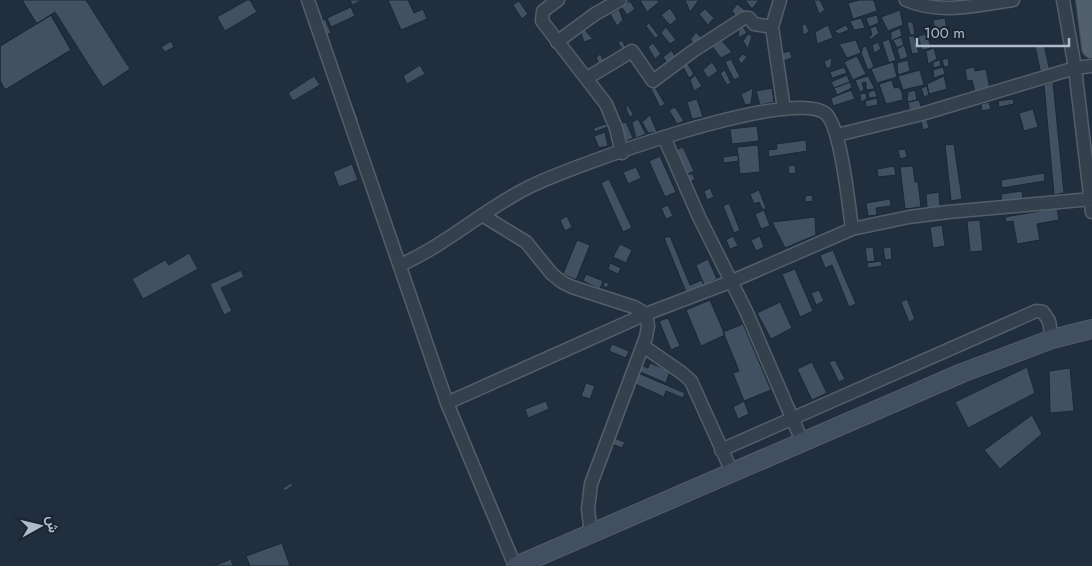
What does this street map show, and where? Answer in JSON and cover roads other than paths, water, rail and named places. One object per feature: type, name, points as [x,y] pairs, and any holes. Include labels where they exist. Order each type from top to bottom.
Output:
[{"type":"main road","points":[[1086,0],[1092,48]]},
{"type":"street","points":[[308,0],[446,403],[515,566],[969,370],[1052,339],[1092,329]]},
{"type":"street","points":[[558,0],[546,8],[542,16],[546,29],[587,78],[610,113],[622,153]]},
{"type":"street","points":[[557,42],[595,14],[620,0]]},
{"type":"street","points":[[780,0],[772,27],[784,108]]},
{"type":"street","points":[[906,0],[926,6],[948,8],[1013,0]]},
{"type":"street","points":[[446,403],[646,314],[730,282],[852,229],[909,217],[948,212],[1092,203],[1075,68],[1062,0]]},
{"type":"street","points":[[587,78],[632,51],[653,81],[693,51],[745,17],[754,24],[772,27]]},
{"type":"street","points":[[837,134],[922,114],[1075,68],[1092,66]]},
{"type":"street","points":[[400,265],[433,250],[482,215],[527,188],[552,176],[664,137],[718,122],[784,108],[806,107],[824,113],[830,118],[837,134],[852,229]]},
{"type":"street","points":[[664,137],[730,282],[746,311],[802,441]]},
{"type":"street","points":[[482,215],[526,242],[552,274],[562,282],[634,307],[646,314]]},
{"type":"street","points":[[721,450],[1036,311],[1043,312],[1047,316],[1052,339]]},
{"type":"street","points":[[591,533],[588,509],[591,484],[648,331],[646,314]]},
{"type":"street","points":[[643,346],[682,372],[691,381],[732,472]]}]
